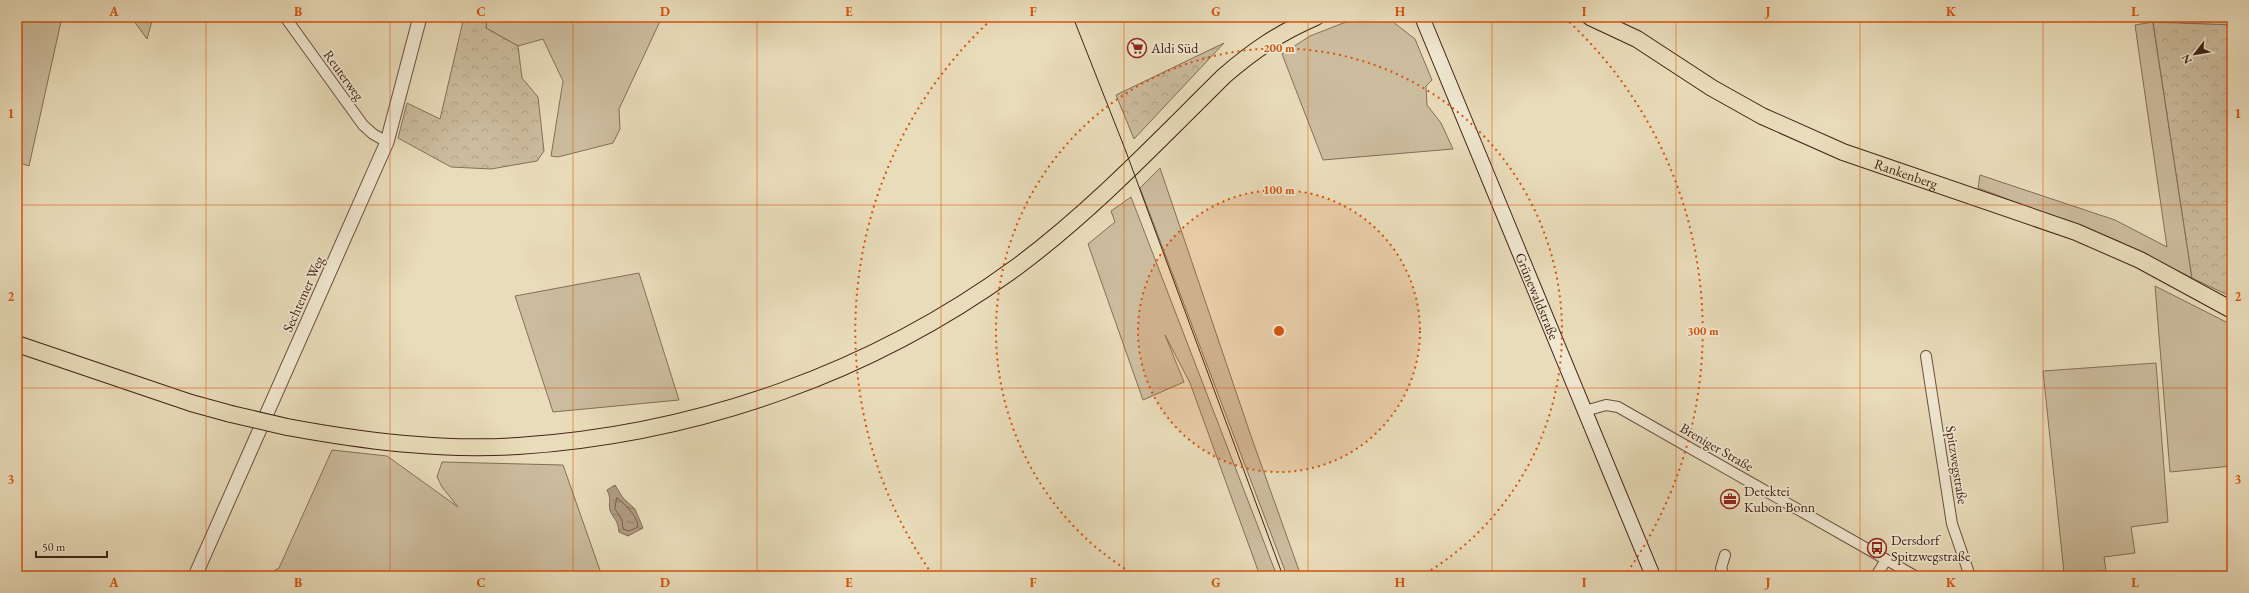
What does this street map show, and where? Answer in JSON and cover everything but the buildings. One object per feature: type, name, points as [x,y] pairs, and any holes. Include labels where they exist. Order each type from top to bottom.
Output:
[{"type":"main road","points":[[17,344],[190,403],[286,428],[360,440],[414,444],[516,446],[600,438],[672,423],[741,406],[806,383],[904,338],[968,301],[1019,265],[1094,203],[1224,76],[1245,58],[1266,42],[1316,17]]},
{"type":"main road","name":"Rankenberg","points":[[1590,17],[1637,40],[1712,88],[1762,116],[1844,152],[2076,232],[2140,260],[2232,310]]},
{"type":"main road","name":"Grünewaldstraße","points":[[1421,19],[1653,576]]},
{"type":"street","name":"Reuterweg","points":[[285,17],[363,125],[372,134],[387,142]]},
{"type":"street","name":"Sechtemer Weg","points":[[195,576],[387,142],[420,17]]},
{"type":"street","name":"Spitzwegstraße","points":[[1926,356],[1952,524],[1970,576]]},
{"type":"street","name":"Breniger Straße","points":[[1585,411],[1606,405],[1618,407],[1915,576]]},
{"type":"street","points":[[1724,576],[1721,568],[1725,555]]},
{"type":"street","points":[[1876,576],[1886,560]]},
{"type":"green space","points":[[17,17],[62,17],[29,166],[17,162]]},
{"type":"green space","points":[[131,17],[153,17],[147,39]]},
{"type":"green space","points":[[464,17],[487,17],[486,28],[518,46],[522,78],[538,97],[544,151],[537,161],[491,169],[451,167],[398,138],[407,103],[440,119]]},
{"type":"green space","points":[[487,17],[662,17],[619,109],[620,129],[613,143],[558,157],[551,156],[563,81],[543,39],[518,46],[486,28]]},
{"type":"green space","points":[[2152,17],[2232,17],[2232,25],[2153,23],[2192,278],[2118,241],[1978,188],[1980,175],[2115,220],[2167,247],[2135,25],[2153,22]]},
{"type":"green space","points":[[1388,18],[1415,39],[1432,80],[1426,86],[1427,105],[1441,123],[1453,149],[1323,160],[1282,54],[1310,36],[1351,20]]},
{"type":"green space","points":[[2153,22],[2232,25],[2232,297],[2192,278]]},
{"type":"green space","points":[[1224,43],[1134,139],[1116,95]]},
{"type":"green space","points":[[1160,168],[1252,439],[1301,576],[1287,576],[1140,188]]},
{"type":"green space","points":[[1131,197],[1277,576],[1260,576],[1190,383],[1165,335],[1184,382],[1143,400],[1088,244],[1115,222],[1111,211]]},
{"type":"green space","points":[[639,273],[679,400],[553,412],[515,296]]},
{"type":"green space","points":[[2155,286],[2232,325],[2232,466],[2170,472]]},
{"type":"green space","points":[[2156,363],[2168,522],[2131,527],[2135,553],[2104,557],[2106,571],[2064,573],[2043,371]]},
{"type":"green space","points":[[332,450],[387,456],[458,507],[442,487],[437,477],[442,462],[563,465],[602,576],[265,576],[279,568]]},
{"type":"water","points":[[615,485],[623,498],[635,509],[643,528],[628,536],[619,532],[618,524],[610,510],[607,490]]},
{"type":"tram line","points":[[1073,17],[1125,149],[1283,576]]},
{"type":"place","name":"Aldi Süd","points":[[1137,48]]},
{"type":"place","name":"Detektei Kubon Bonn","points":[[1730,499]]},
{"type":"place","name":"Dersdorf Spitzwegstraße","points":[[1877,548]]}]
